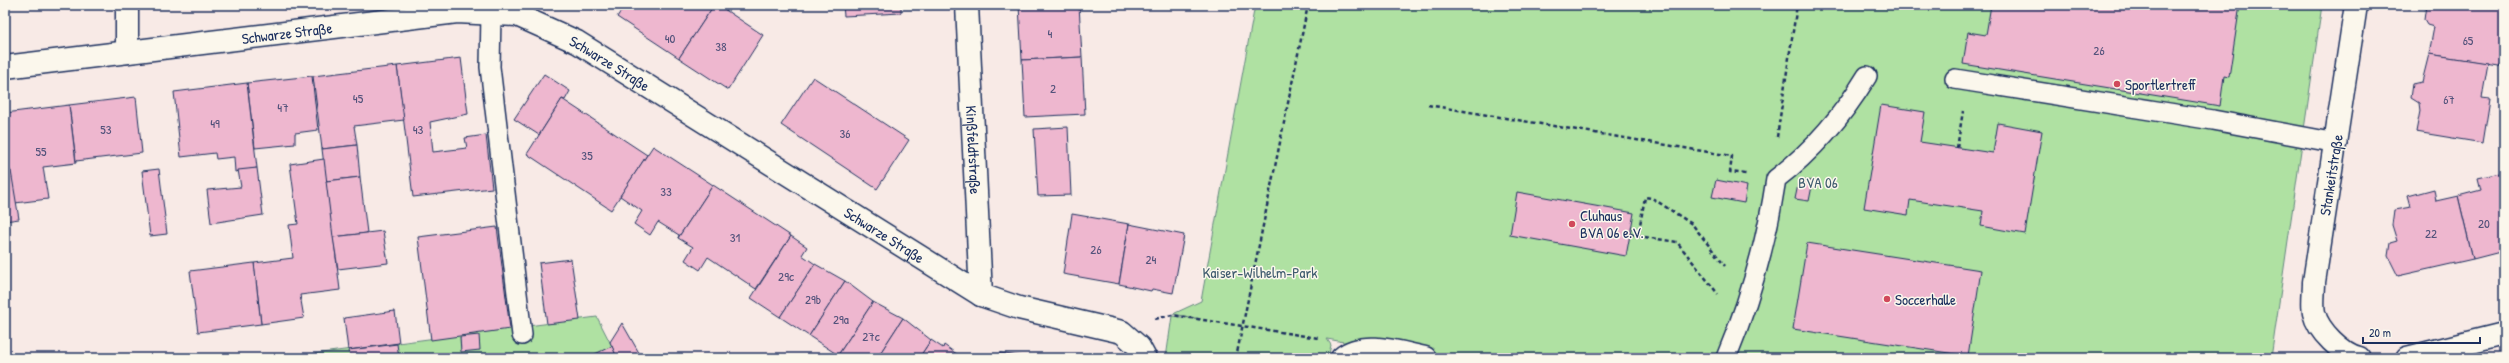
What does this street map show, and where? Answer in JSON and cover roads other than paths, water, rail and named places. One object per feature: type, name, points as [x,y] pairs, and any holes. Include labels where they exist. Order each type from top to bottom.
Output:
[{"type":"street","points":[[126,5],[127,52]]},
{"type":"street","name":"Kinßfeldtstraße","points":[[967,5],[980,295]]},
{"type":"street","name":"Stankeitstraße","points":[[2356,5],[2337,143],[2314,282],[2314,314],[2330,340],[2350,356],[2359,358]]},
{"type":"street","name":"Schwarze Straße","points":[[5,67],[457,12],[517,15],[577,42],[980,295],[1020,308],[1122,332],[1139,347],[1145,358]]},
{"type":"street","points":[[2407,358],[2504,334]]},
{"type":"street","points":[[1344,356],[1361,350],[1378,349],[1425,358]]},
{"type":"lane","points":[[491,14],[490,67],[522,335]]},
{"type":"lane","points":[[1726,358],[1744,313],[1762,253],[1782,175],[1824,137],[1866,76]]},
{"type":"lane","points":[[1961,80],[2337,143]]},
{"type":"place","name":"Sportlertreff","points":[[2117,84]]},
{"type":"place","name":"Cluhaus BVA 06 e.V.","points":[[1572,224]]},
{"type":"place","name":"Soccerhalle","points":[[1887,299]]},
{"type":"park label","name":"BVA 06","points":[[1818,182]]},
{"type":"park label","name":"Kaiser-Wilhelm-Park","points":[[1260,272]]}]
